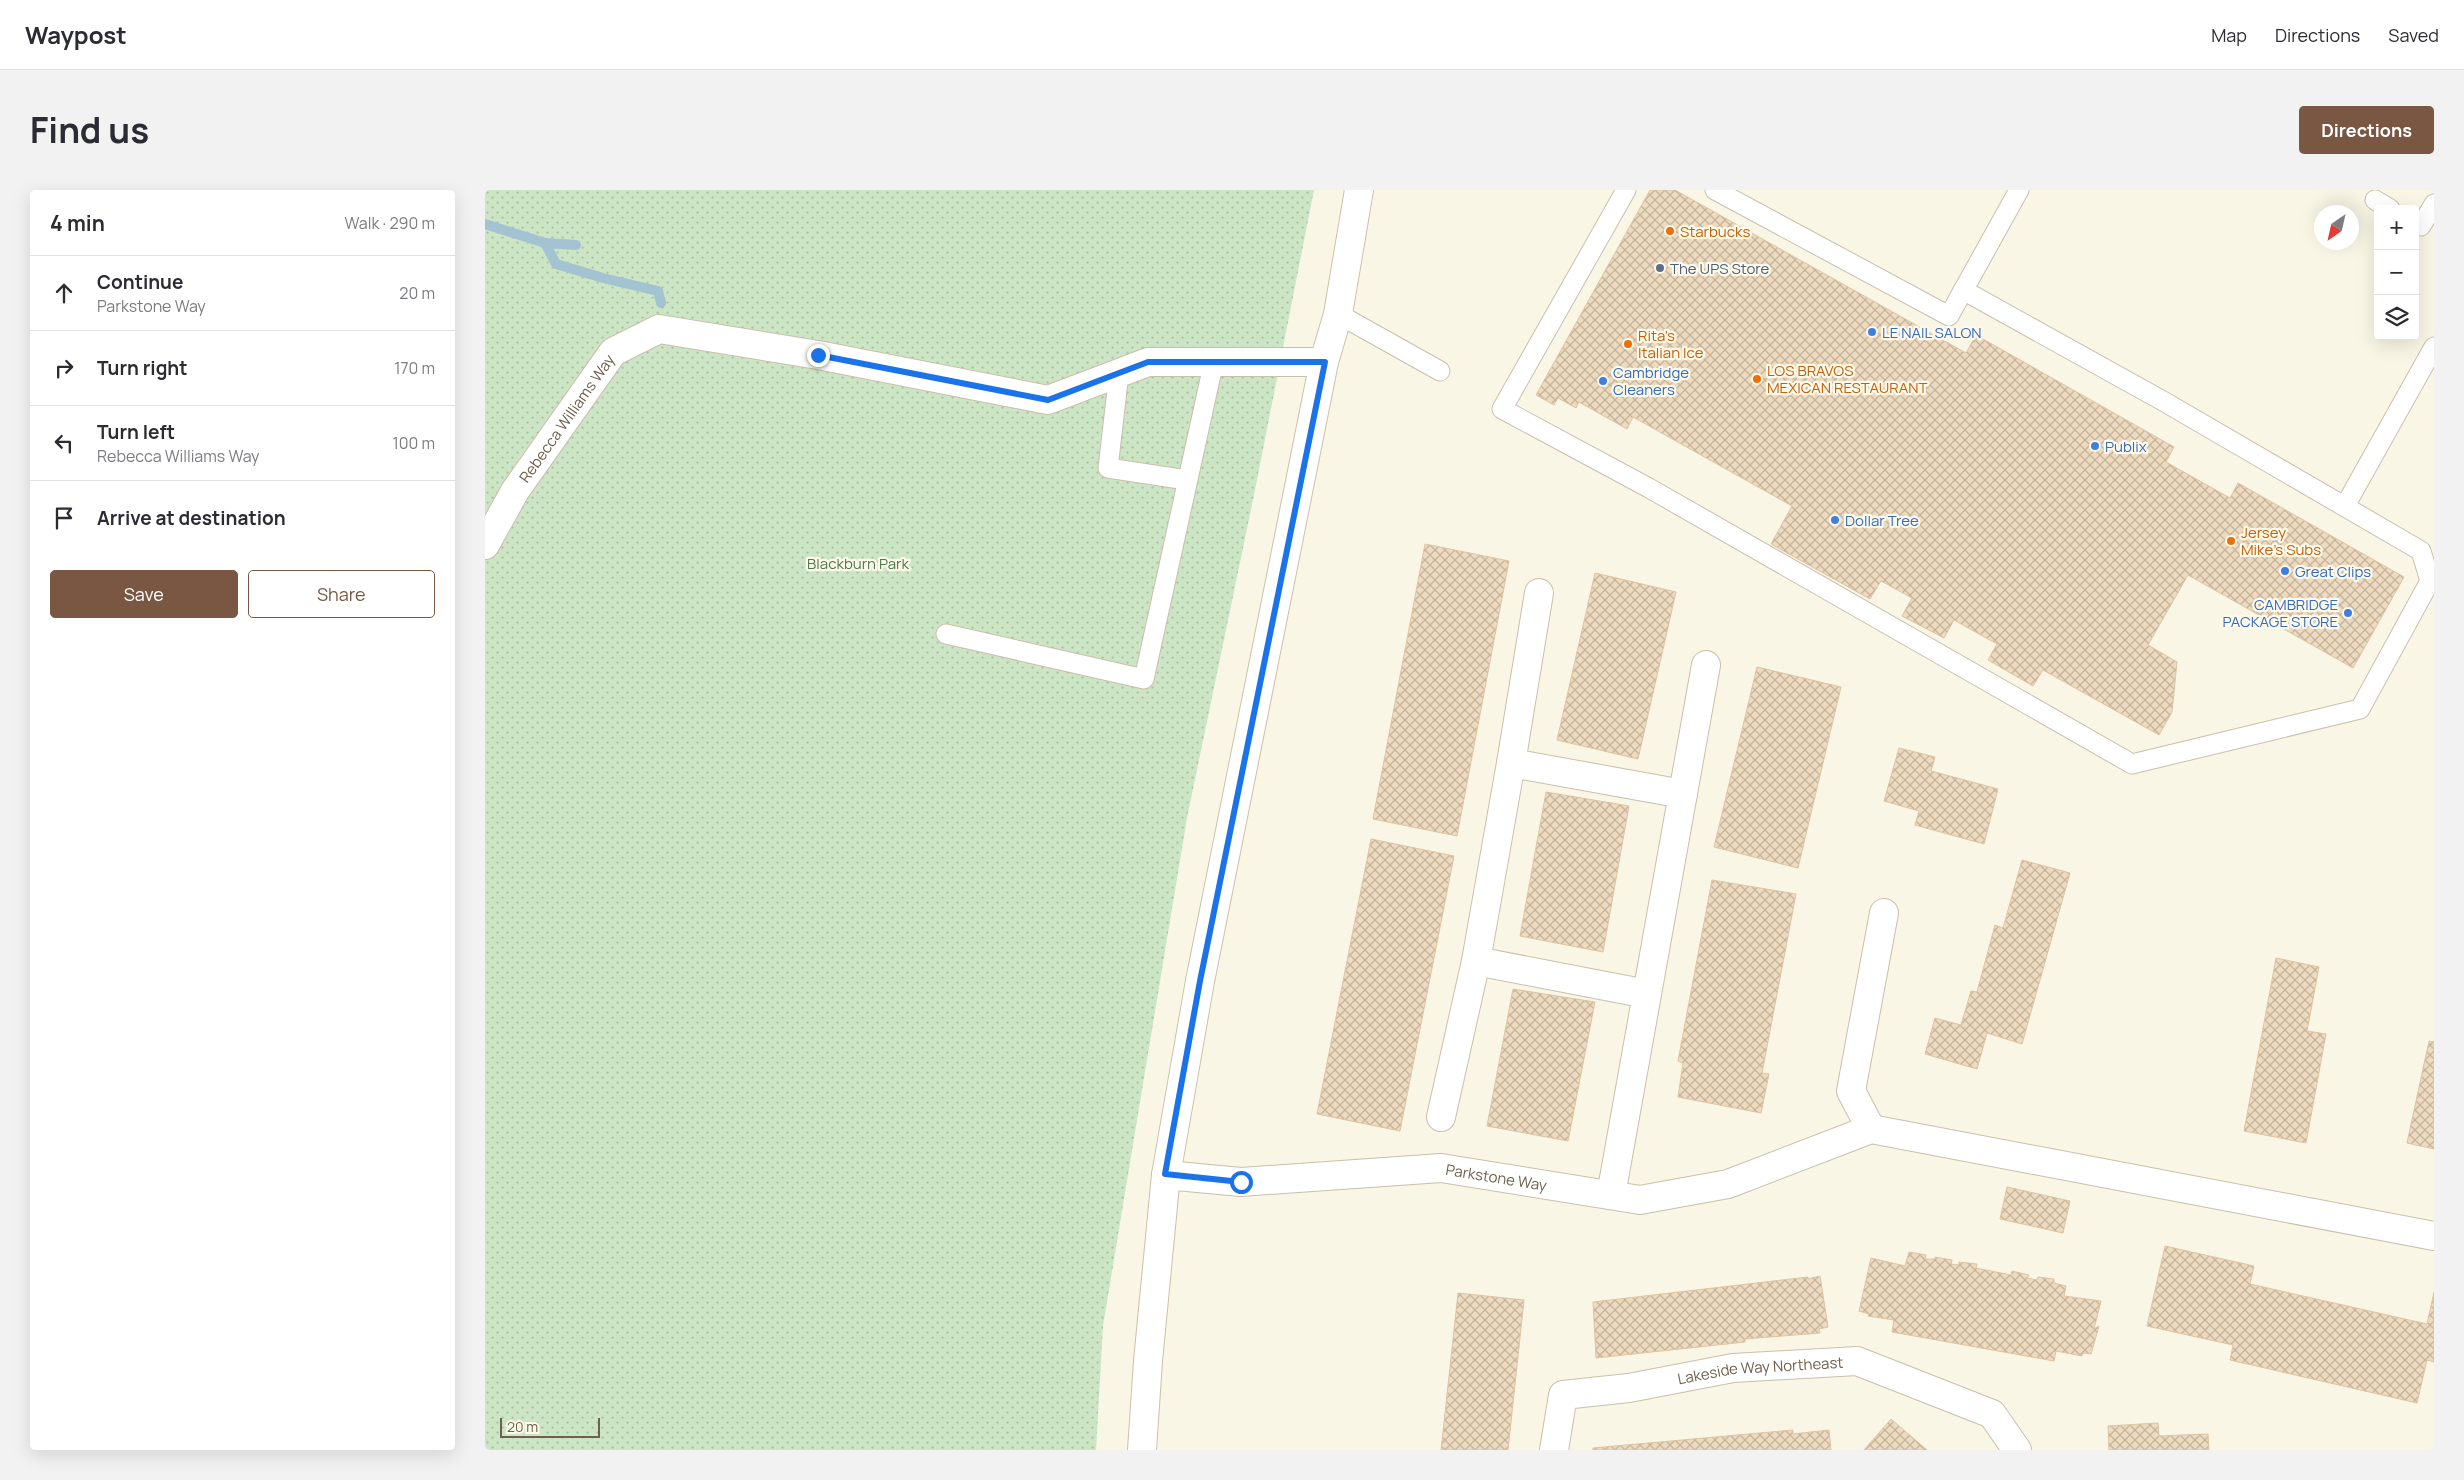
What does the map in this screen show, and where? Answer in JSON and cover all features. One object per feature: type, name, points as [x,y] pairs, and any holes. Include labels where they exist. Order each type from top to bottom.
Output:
[{"type":"street","points":[[1142,1450],[1165,1174],[1202,971],[1325,362],[1338,314],[1359,190]]},
{"type":"street","name":"Rebecca Williams Way","points":[[485,545],[515,491],[613,352],[659,329],[818,355],[1048,400],[1148,362],[1325,362]]},
{"type":"street","points":[[1441,1118],[1476,961],[1539,593]]},
{"type":"street","points":[[1611,1196],[1706,665]]},
{"type":"street","points":[[1511,763],[1683,794]]},
{"type":"street","points":[[1884,913],[1851,1091],[1871,1129],[2434,1236]]},
{"type":"street","points":[[1476,961],[1647,994]]},
{"type":"street","name":"Parkstone Way","points":[[1165,1174],[1241,1182],[1441,1168],[1640,1200],[1728,1184],[1871,1129]]},
{"type":"street","name":"Lakeside Way Northeast","points":[[1554,1450],[1563,1395],[1629,1388],[1733,1368],[1857,1361],[1992,1414],[2017,1450]]},
{"type":"lane","points":[[1626,190],[1502,409],[1649,488],[2132,764],[2360,709],[2430,581],[2421,551],[2163,401],[1963,290]]},
{"type":"lane","points":[[1715,190],[1949,316],[2019,190]]},
{"type":"lane","points":[[2423,227],[2434,204]]},
{"type":"lane","points":[[1338,314],[1440,371]]},
{"type":"lane","points":[[2345,506],[2434,347]]},
{"type":"lane","points":[[946,634],[1144,679],[1213,361]]},
{"type":"lane","points":[[1119,373],[1108,468],[1187,480]]},
{"type":"green space","name":"Blackburn Park","points":[[485,190],[1314,190],[1254,495],[1187,818],[1103,1326],[1096,1450],[485,1450]]},
{"type":"building","points":[[1650,190],[1675,190],[1966,353],[1976,335],[2174,447],[2166,462],[2230,498],[2238,483],[2404,577],[2353,668],[2188,575],[2148,645],[2177,662],[2172,712],[2159,735],[2043,670],[2033,686],[1988,660],[1997,644],[1954,620],[1944,638],[1902,616],[1912,598],[1881,581],[1870,599],[1771,544],[1792,506],[1633,417],[1627,429],[1579,402],[1576,408],[1558,398],[1554,405],[1536,395]]},
{"type":"building","points":[[1425,544],[1509,561],[1457,836],[1373,819]]},
{"type":"building","points":[[1595,573],[1676,592],[1638,759],[1557,740]]},
{"type":"building","points":[[1757,667],[1841,687],[1798,868],[1714,847]]},
{"type":"building","points":[[1899,748],[1935,757],[1931,771],[1998,789],[1984,844],[1915,825],[1919,811],[1884,801]]},
{"type":"building","points":[[1546,792],[1629,806],[1603,952],[1520,936]]},
{"type":"building","points":[[1371,839],[1454,856],[1400,1131],[1317,1114]]},
{"type":"building","points":[[2022,860],[2070,873],[2022,1044],[1987,1033],[1977,1069],[1925,1054],[1935,1018],[1961,1025],[1971,991],[1977,992],[1995,925],[2003,928]]},
{"type":"building","points":[[1712,880],[1796,894],[1762,1073],[1769,1074],[1761,1113],[1678,1097],[1683,1063],[1678,1061]]},
{"type":"building","points":[[2276,958],[2319,967],[2307,1031],[2326,1034],[2306,1143],[2244,1131]]},
{"type":"building","points":[[1513,989],[1595,1002],[1568,1141],[1487,1126]]},
{"type":"building","points":[[2429,1041],[2434,1042],[2434,1149],[2407,1143]]},
{"type":"building","points":[[2007,1187],[2070,1201],[2063,1233],[2000,1219]]},
{"type":"building","points":[[2165,1246],[2254,1266],[2250,1284],[2427,1324],[2434,1292],[2434,1362],[2427,1360],[2417,1403],[2230,1360],[2233,1345],[2147,1326]]},
{"type":"building","points":[[1909,1252],[1926,1255],[1925,1259],[1935,1259],[1935,1257],[1952,1260],[1951,1264],[1959,1265],[1959,1262],[1977,1264],[1976,1268],[2011,1275],[2012,1271],[2029,1275],[2027,1278],[2037,1280],[2038,1277],[2054,1279],[2054,1283],[2066,1286],[2064,1296],[2101,1301],[2094,1329],[2099,1326],[2091,1354],[2083,1353],[2082,1356],[2056,1351],[2054,1361],[1892,1332],[1894,1320],[1868,1316],[1869,1314],[1859,1311],[1871,1258],[1905,1266]]},
{"type":"building","points":[[1820,1276],[1828,1327],[1819,1329],[1820,1333],[1745,1339],[1745,1342],[1596,1358],[1593,1302],[1808,1277],[1808,1279]]},
{"type":"building","points":[[1458,1293],[1524,1300],[1508,1450],[1441,1450]]},
{"type":"building","points":[[1891,1419],[1927,1450],[1864,1450]]},
{"type":"building","points":[[2158,1423],[2159,1436],[2208,1434],[2209,1450],[2109,1450],[2108,1426]]},
{"type":"building","points":[[1793,1430],[1793,1434],[1829,1430],[1831,1450],[1593,1450],[1593,1448]]},
{"type":"waterway","points":[[485,224],[545,243],[556,264],[603,278],[658,291],[661,303]]},
{"type":"waterway","points":[[545,243],[576,245]]},
{"type":"place","name":"Starbucks","points":[[1670,231]]},
{"type":"place","name":"The UPS Store","points":[[1660,268]]},
{"type":"place","name":"LE NAIL SALON","points":[[1872,332]]},
{"type":"place","name":"Rita's Italian Ice","points":[[1628,344]]},
{"type":"place","name":"LOS BRAVOS MEXICAN RESTAURANT","points":[[1757,379]]},
{"type":"place","name":"Cambridge Cleaners","points":[[1603,381]]},
{"type":"place","name":"Publix","points":[[2095,446]]},
{"type":"place","name":"Dollar Tree","points":[[1835,520]]},
{"type":"place","name":"Jersey Mike's Subs","points":[[2231,541]]},
{"type":"place","name":"Great Clips","points":[[2285,571]]},
{"type":"place","name":"CAMBRIDGE PACKAGE STORE","points":[[2348,613]]},
{"type":"route","points":[[818,355],[1048,400],[1148,362],[1325,362],[1200,981],[1165,1174],[1241,1182]]}]
